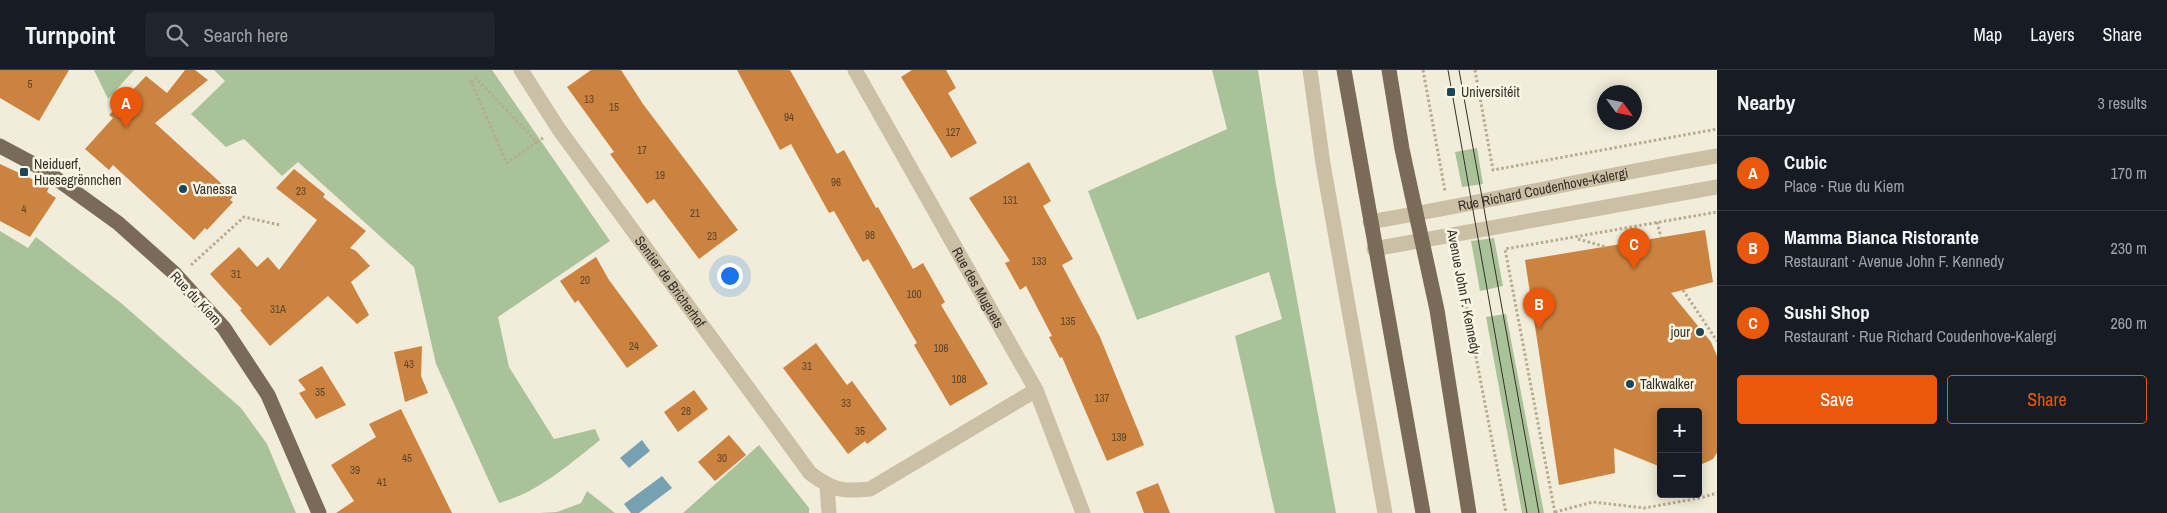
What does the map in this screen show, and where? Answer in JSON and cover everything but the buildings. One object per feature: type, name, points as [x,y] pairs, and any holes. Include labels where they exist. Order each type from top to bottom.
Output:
[{"type":"main road","points":[[1344,70],[1422,513]]},
{"type":"main road","points":[[1389,70],[1436,310],[1469,513]]},
{"type":"main road","name":"Rue du Kiem","points":[[0,146],[65,184],[118,223],[178,277],[224,328],[268,394],[319,513]]},
{"type":"street","name":"Sentier de Bricherhof","points":[[521,70],[558,128],[810,473],[827,486],[848,492],[870,489],[1036,390]]},
{"type":"street","name":"Rue des Muguets","points":[[855,70],[1036,390],[1083,513]]},
{"type":"street","points":[[1310,70],[1323,164],[1385,513]]},
{"type":"street","name":"Rue Richard Coudenhove-Kalergi","points":[[1370,222],[1505,198],[1611,174],[1717,156]]},
{"type":"street","name":"Rue Richard Coudenhove-Kalergi","points":[[1374,249],[1717,187]]},
{"type":"street","points":[[827,486],[829,513]]},
{"type":"path","points":[[1423,70],[1448,208]]},
{"type":"path","points":[[1475,70],[1493,170],[1717,129]]},
{"type":"path","points":[[537,142],[476,78],[471,82],[507,164],[558,128]]},
{"type":"path","points":[[1717,212],[1505,249],[1555,513],[1593,502],[1644,508],[1717,493]]},
{"type":"path","points":[[178,277],[244,218],[280,224]]},
{"type":"path","points":[[1657,222],[1661,237]]},
{"type":"path","name":"Avenue John F. Kennedy","points":[[1453,235],[1506,513]]},
{"type":"path","points":[[1575,238],[1606,247]]},
{"type":"path","points":[[1683,290],[1717,341]]},
{"type":"green space","points":[[94,70],[134,70],[108,99]]},
{"type":"green space","points":[[214,70],[492,70],[610,241],[498,317],[509,367],[554,439],[595,429],[600,440],[540,485],[499,503],[436,364],[414,267],[298,162],[282,176],[244,139],[226,147],[191,114],[225,81]]},
{"type":"green space","points":[[1212,70],[1258,70],[1276,184],[1336,513],[1275,513],[1235,336],[1282,319],[1269,272],[1137,320],[1088,191],[1227,129]]},
{"type":"green space","points":[[1477,148],[1483,184],[1462,187],[1455,152]]},
{"type":"green space","points":[[0,231],[28,248],[36,237],[121,303],[241,408],[267,444],[296,513],[0,513]]},
{"type":"green space","points":[[1494,238],[1503,286],[1480,291],[1471,241]]},
{"type":"green space","points":[[1506,314],[1544,513],[1522,513],[1486,317]]},
{"type":"green space","points":[[759,445],[809,508],[809,513],[683,513]]},
{"type":"green space","points":[[587,491],[615,513],[539,513],[557,512],[581,503]]},
{"type":"water","points":[[642,440],[650,451],[629,468],[620,458]]},
{"type":"water","points":[[662,476],[672,488],[639,513],[631,513],[624,504]]},
{"type":"tram line","points":[[1448,70],[1527,513]]},
{"type":"tram line","points":[[1459,70],[1539,513]]},
{"type":"place","name":"Universitéit","points":[[1451,92]]},
{"type":"place","name":"Cubic","points":[[126,128]]},
{"type":"place","name":"Neiduerf, Huesegrënnchen","points":[[24,172]]},
{"type":"place","name":"Vanessa","points":[[183,189]]},
{"type":"place","name":"Sushi Shop","points":[[1634,269]]},
{"type":"place","name":"Mamma Bianca Ristorante","points":[[1539,329]]},
{"type":"place","name":"jour","points":[[1700,332]]},
{"type":"place","name":"Talkwalker","points":[[1630,384]]}]
